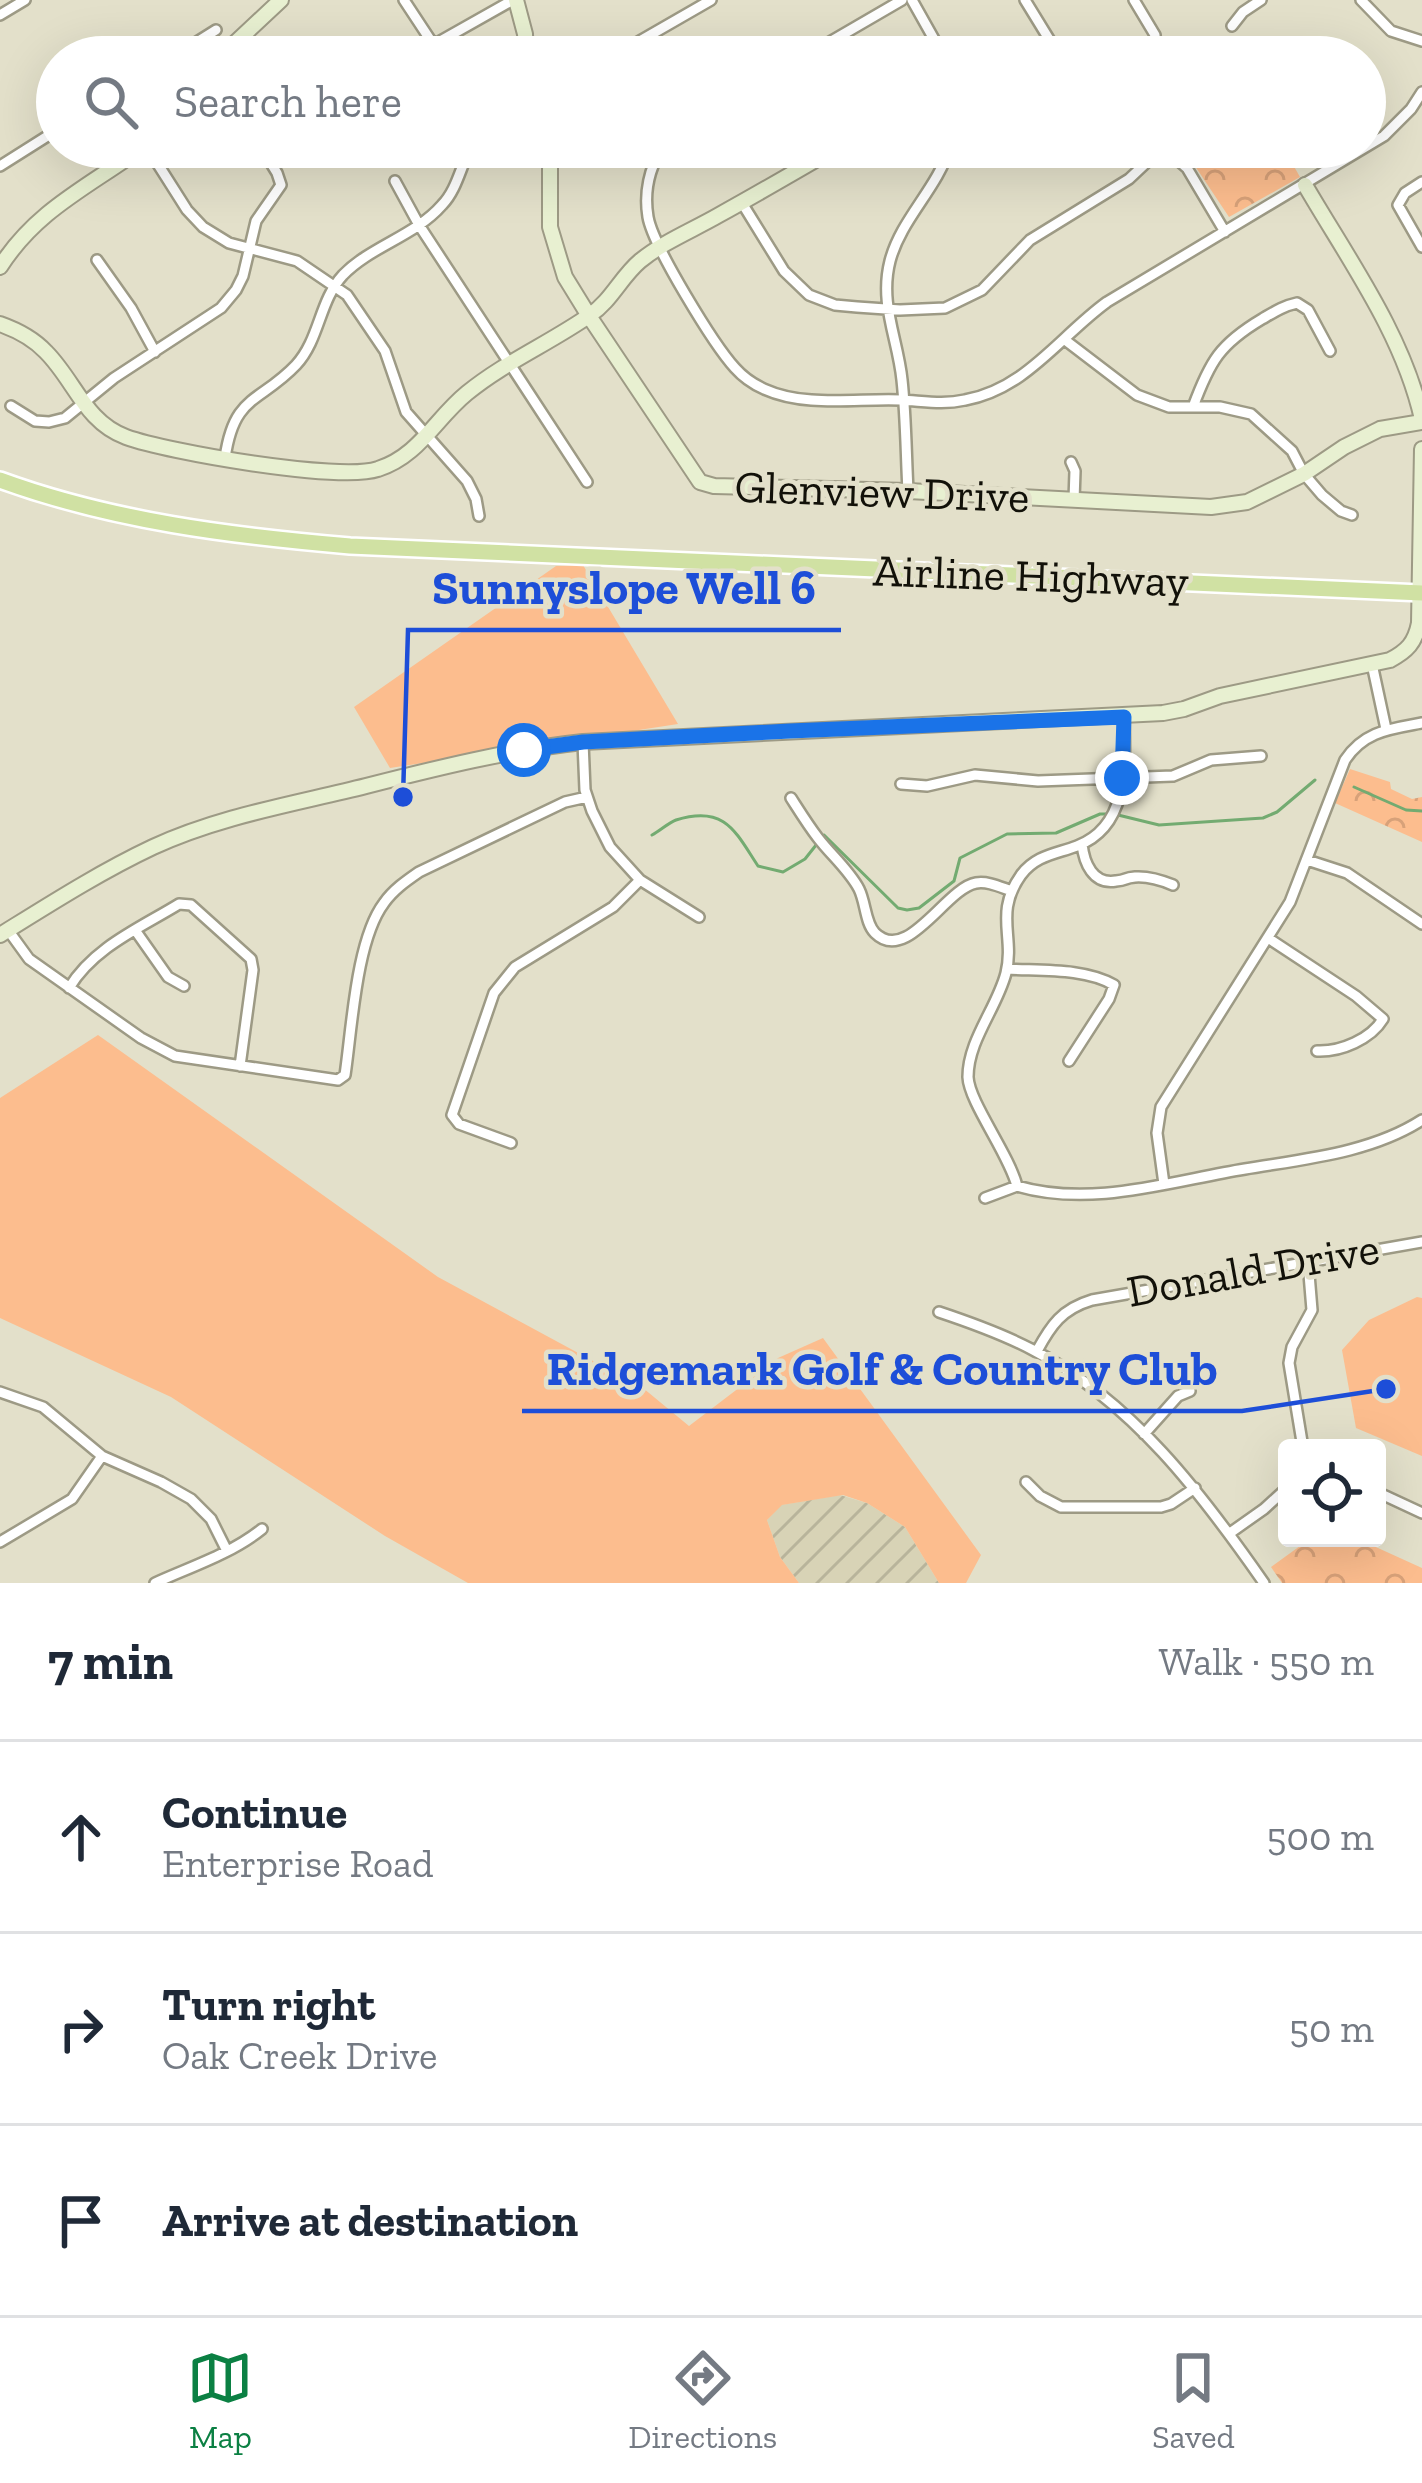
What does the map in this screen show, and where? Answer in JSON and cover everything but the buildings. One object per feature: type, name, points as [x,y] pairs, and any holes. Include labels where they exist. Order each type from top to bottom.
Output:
[{"type":"main road","name":"Airline Highway","points":[[0,480],[155,521],[350,546],[1420,593]]},
{"type":"street","points":[[0,15],[25,0]]},
{"type":"street","points":[[242,36],[281,0]]},
{"type":"street","points":[[404,0],[428,36]]},
{"type":"street","points":[[448,36],[514,0],[525,36]]},
{"type":"street","points":[[648,36],[711,0]]},
{"type":"street","points":[[840,36],[902,0]]},
{"type":"street","points":[[912,0],[932,36]]},
{"type":"street","points":[[1025,0],[1047,36]]},
{"type":"street","points":[[1134,0],[1155,36]]},
{"type":"street","points":[[1232,26],[1261,0]]},
{"type":"street","points":[[1360,0],[1391,31],[1422,41]]},
{"type":"street","points":[[206,36],[216,30]]},
{"type":"street","points":[[1386,134],[1422,92]]},
{"type":"street","points":[[0,166],[36,143]]},
{"type":"street","points":[[0,267],[46,212],[113,168]]},
{"type":"street","points":[[159,168],[195,220],[216,236],[297,261],[353,302],[385,351],[406,412],[467,481],[479,516]]},
{"type":"street","points":[[11,406],[35,421],[65,418],[114,378],[229,300],[243,276],[256,221],[280,185],[274,168]]},
{"type":"street","points":[[225,458],[231,430],[243,407],[308,351],[335,286],[359,261],[419,225],[445,203],[461,168]]},
{"type":"street","name":"Glenview Drive","points":[[550,168],[549,216],[566,277],[700,482],[1211,507],[1247,502],[1380,429],[1422,421]]},
{"type":"street","points":[[653,168],[646,197],[659,248],[730,362],[757,386],[797,397],[942,403],[1008,385],[1106,302],[1332,168]]},
{"type":"street","points":[[0,324],[28,336],[46,352],[98,423],[123,436],[225,458],[360,473],[400,460],[464,395],[589,316],[635,265],[659,248],[801,168]]},
{"type":"street","points":[[908,491],[902,379],[886,309],[887,273],[893,251],[942,168]]},
{"type":"street","points":[[742,202],[784,271],[804,292],[835,305],[945,308],[982,290],[1030,240],[1141,168]]},
{"type":"street","points":[[1186,168],[1225,232]]},
{"type":"street","points":[[395,181],[587,482]]},
{"type":"street","points":[[1422,182],[1405,194],[1399,209],[1422,247]]},
{"type":"street","points":[[1305,185],[1396,341],[1422,421]]},
{"type":"street","points":[[98,260],[155,352]]},
{"type":"street","points":[[1193,407],[1219,351],[1233,336],[1283,306],[1297,303],[1308,310],[1330,352]]},
{"type":"street","points":[[1065,340],[1137,395],[1169,407],[1220,407],[1250,414],[1292,451],[1322,496],[1352,515]]},
{"type":"street","points":[[587,797],[565,802],[398,886],[372,922],[345,1075],[338,1080],[175,1056],[141,1038],[29,959],[4,932],[153,847],[223,821],[537,748],[1124,717],[1184,709],[1220,696],[1390,660],[1408,650],[1417,636],[1422,448]]},
{"type":"street","points":[[1072,462],[1074,500]]},
{"type":"street","points":[[1372,664],[1386,729]]},
{"type":"street","points":[[1017,1186],[968,1080],[972,1052],[1007,969],[1005,922],[1021,876],[1038,859],[1099,834],[1113,818],[1122,778],[1124,717]]},
{"type":"street","points":[[1164,1184],[1156,1133],[1161,1107],[1290,902],[1346,760],[1359,742],[1386,729],[1422,722]]},
{"type":"street","points":[[583,742],[587,797],[610,847],[640,880],[699,917]]},
{"type":"street","points":[[901,784],[927,786],[985,775],[1038,782],[1173,776],[1211,760],[1261,756]]},
{"type":"street","points":[[791,799],[858,888],[873,932],[881,938],[910,937],[966,886],[986,882],[1012,891]]},
{"type":"street","points":[[1082,844],[1083,862],[1104,881],[1155,878],[1173,885]]},
{"type":"street","points":[[1307,860],[1347,873],[1422,924]]},
{"type":"street","points":[[511,1143],[459,1124],[452,1115],[494,993],[515,967],[613,907],[640,880]]},
{"type":"street","points":[[69,988],[88,962],[179,904],[191,904],[251,959],[254,970],[240,1066]]},
{"type":"street","points":[[135,931],[168,977],[184,986]]},
{"type":"street","points":[[1268,938],[1382,1017],[1379,1027],[1354,1042],[1317,1052]]},
{"type":"street","points":[[1007,969],[1096,977],[1114,986],[1069,1061]]},
{"type":"street","points":[[985,1198],[1017,1186],[1072,1195],[1126,1191],[1373,1144],[1422,1120]]},
{"type":"street","name":"Donald Drive","points":[[1037,1351],[1058,1317],[1080,1304],[1422,1242]]},
{"type":"street","points":[[1302,1439],[1289,1363],[1292,1347],[1312,1310],[1307,1262]]},
{"type":"street","points":[[939,1312],[1037,1351],[1079,1379],[1144,1434],[1195,1488],[1264,1583]]},
{"type":"street","points":[[1144,1434],[1178,1396],[1190,1391]]},
{"type":"street","points":[[0,1392],[44,1407],[102,1456],[191,1499],[211,1519],[226,1551]]},
{"type":"street","points":[[0,1542],[72,1499],[102,1456]]},
{"type":"street","points":[[1026,1482],[1044,1499],[1065,1508],[1156,1508],[1195,1488]]},
{"type":"street","points":[[1230,1532],[1278,1496]]},
{"type":"street","points":[[1386,1496],[1422,1513]]},
{"type":"street","points":[[155,1583],[249,1540],[262,1529]]},
{"type":"shaded area","points":[[840,1495],[867,1503],[905,1527],[939,1583],[799,1583],[780,1557],[767,1520],[781,1505]]},
{"type":"green space","points":[[1196,168],[1295,168],[1300,177],[1229,217]]},
{"type":"green space","points":[[583,565],[678,724],[390,768],[354,707],[556,566]]},
{"type":"green space","points":[[1350,769],[1390,782],[1391,789],[1412,799],[1422,797],[1422,842],[1335,803]]},
{"type":"green space","points":[[98,1035],[438,1277],[643,1388],[689,1426],[778,1358],[823,1338],[981,1555],[966,1583],[939,1583],[905,1527],[867,1503],[843,1495],[782,1505],[767,1520],[780,1557],[799,1583],[468,1583],[385,1536],[171,1397],[0,1318],[0,1098]]},
{"type":"green space","points":[[1422,1298],[1422,1456],[1356,1428],[1342,1350],[1369,1320]]},
{"type":"green space","points":[[1299,1547],[1376,1547],[1422,1568],[1422,1583],[1282,1583],[1271,1567]]},
{"type":"waterway","points":[[1118,815],[1159,825],[1263,818],[1315,780]]},
{"type":"waterway","points":[[1354,787],[1406,810],[1422,811]]},
{"type":"waterway","points":[[652,835],[676,820],[717,819],[735,832],[758,866],[783,872],[805,859],[824,835],[898,908],[907,910],[919,908],[954,881],[960,858],[1007,834],[1056,833],[1108,814]]},
{"type":"place","name":"Sunnyslope Well 6","points":[[403,797]]},
{"type":"place","name":"Ridgemark Golf & Country Club","points":[[1386,1389]]},
{"type":"route","points":[[524,750],[583,742],[1124,717],[1122,778]]}]
